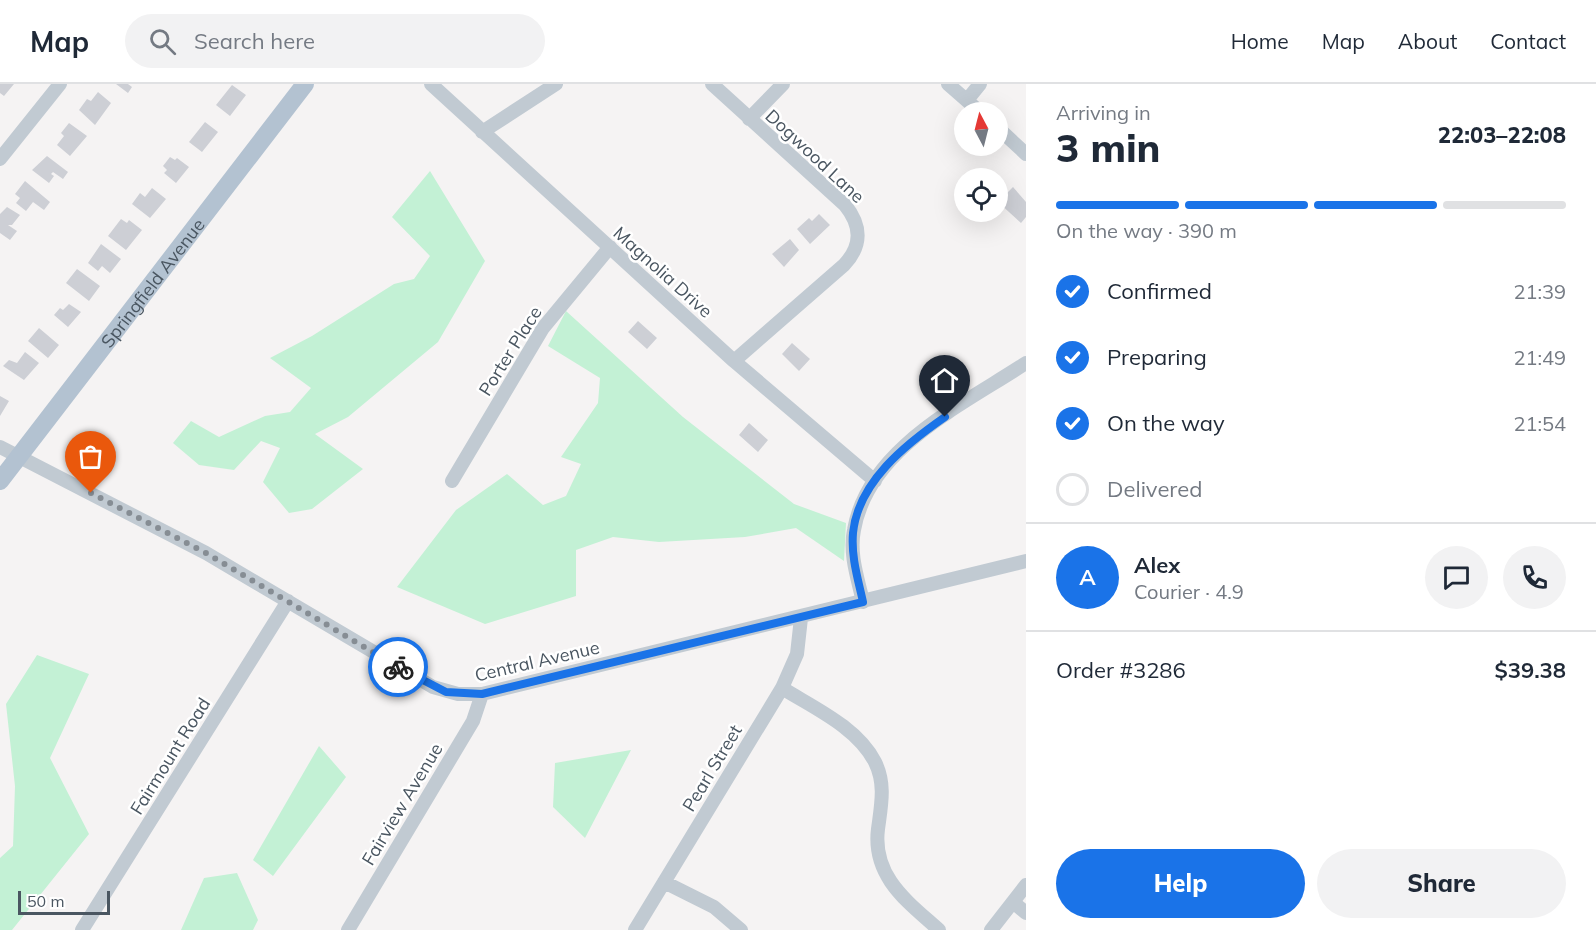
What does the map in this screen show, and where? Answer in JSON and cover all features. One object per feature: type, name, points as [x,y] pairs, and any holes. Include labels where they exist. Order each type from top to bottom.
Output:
[{"type":"main road","name":"Springfield Avenue","points":[[0,481],[305,84]]},
{"type":"street","points":[[0,159],[60,84]]},
{"type":"street","name":"Magnolia Drive","points":[[431,84],[734,361],[875,481]]},
{"type":"street","points":[[482,132],[556,84]]},
{"type":"street","name":"Dogwood Lane","points":[[712,84],[845,206],[853,215],[859,234],[852,257],[734,361]]},
{"type":"street","points":[[749,119],[783,84]]},
{"type":"street","points":[[948,84],[967,100],[980,84]]},
{"type":"street","points":[[1008,137],[1026,154]]},
{"type":"street","name":"Porter Place","points":[[452,482],[543,328],[610,247]]},
{"type":"street","points":[[863,602],[855,565],[853,531],[861,507],[875,481],[890,462],[917,436],[1026,363]]},
{"type":"street","name":"Central Avenue","points":[[0,447],[206,553],[433,687],[458,694],[482,694],[801,618],[1026,561]]},
{"type":"street","name":"Fairmount Road","points":[[82,930],[288,601]]},
{"type":"street","name":"Pearl Street","points":[[635,930],[782,688],[797,654],[801,618]]},
{"type":"street","points":[[782,688],[852,733],[875,762],[883,798],[877,841],[884,872],[894,891],[939,930]]},
{"type":"street","name":"Fairview Avenue","points":[[348,930],[473,721],[482,694]]},
{"type":"street","points":[[664,882],[714,907],[741,930]]},
{"type":"street","points":[[991,930],[1026,885]]},
{"type":"street","points":[[1012,902],[1026,914]]},
{"type":"green space","points":[[430,171],[485,261],[438,342],[348,417],[315,434],[363,469],[312,509],[289,513],[263,482],[280,448],[261,441],[234,470],[199,465],[173,443],[191,421],[219,437],[265,416],[290,412],[311,388],[270,358],[312,336],[394,284],[414,279],[430,256],[392,217]]},
{"type":"green space","points":[[566,311],[683,417],[794,504],[846,523],[844,561],[796,528],[745,537],[659,542],[613,537],[576,550],[576,596],[485,624],[397,587],[456,510],[507,474],[543,505],[566,496],[581,464],[561,457],[598,403],[600,378],[548,346]]},
{"type":"green space","points":[[37,655],[89,674],[50,758],[89,834],[12,930],[0,930],[0,858],[13,846],[15,786],[6,704]]},
{"type":"green space","points":[[319,746],[346,777],[273,876],[253,860]]},
{"type":"green space","points":[[631,750],[585,838],[553,807],[555,763]]},
{"type":"green space","points":[[237,873],[258,920],[253,930],[181,930],[204,878]]},
{"type":"building","points":[[0,84],[14,84],[4,96],[0,93]]},
{"type":"building","points":[[116,84],[128,84],[132,87],[128,93]]},
{"type":"building","points":[[232,85],[246,95],[230,116],[216,105]]},
{"type":"building","points":[[98,92],[111,103],[95,125],[79,110],[87,99],[91,101]]},
{"type":"building","points":[[205,122],[218,132],[202,152],[189,142]]},
{"type":"building","points":[[69,123],[87,136],[70,156],[57,145],[64,136],[61,133]]},
{"type":"building","points":[[47,156],[68,172],[63,179],[53,172],[51,174],[54,176],[49,183],[32,170]]},
{"type":"building","points":[[170,157],[175,160],[177,158],[189,167],[176,183],[164,173],[167,170],[163,166]]},
{"type":"building","points":[[25,181],[50,202],[44,210],[33,202],[26,211],[16,203],[20,198],[15,194]]},
{"type":"building","points":[[1013,187],[1026,202],[1026,217],[1021,223],[1008,211],[1008,192]]},
{"type":"building","points":[[152,188],[166,199],[150,218],[132,204],[140,193],[145,197]]},
{"type":"building","points":[[7,207],[20,215],[12,225],[8,225],[17,231],[10,240],[0,233],[0,214]]},
{"type":"building","points":[[819,214],[830,225],[810,244],[797,229],[809,218],[812,221]]},
{"type":"building","points":[[121,219],[127,223],[129,220],[142,230],[126,250],[108,236]]},
{"type":"building","points":[[790,239],[799,250],[784,267],[772,254]]},
{"type":"building","points":[[101,244],[121,259],[110,273],[102,266],[98,271],[88,263]]},
{"type":"building","points":[[77,269],[100,286],[89,301],[66,283]]},
{"type":"building","points":[[69,304],[81,312],[68,327],[54,315],[60,308],[63,310]]},
{"type":"building","points":[[638,321],[657,338],[647,349],[628,332]]},
{"type":"building","points":[[39,328],[59,345],[48,358],[28,341]]},
{"type":"building","points":[[792,343],[810,359],[799,371],[782,354]]},
{"type":"building","points":[[25,352],[39,363],[24,380],[3,366],[9,360],[17,363]]},
{"type":"building","points":[[0,396],[9,401],[0,416]]},
{"type":"building","points":[[749,423],[768,440],[758,452],[739,435]]},
{"type":"way so far","points":[[91,493],[206,553],[398,667]]},
{"type":"route","points":[[398,667],[446,692],[482,694],[863,602],[853,546],[856,518],[875,481],[890,462],[917,436],[945,417]]}]
